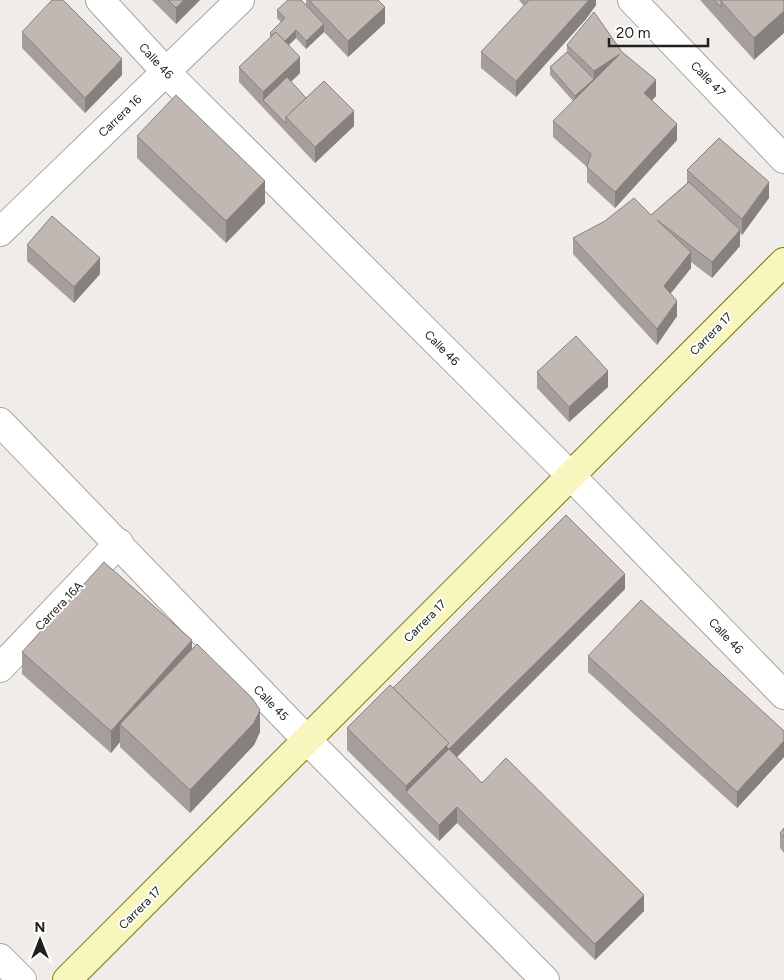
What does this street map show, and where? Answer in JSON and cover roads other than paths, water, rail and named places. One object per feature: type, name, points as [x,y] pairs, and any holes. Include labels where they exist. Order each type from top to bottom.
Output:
[{"type":"main road","name":"Carrera 17","points":[[67,980],[784,262]]},
{"type":"street","name":"Calle 46","points":[[100,0],[166,72],[570,475],[784,695]]},
{"type":"street","name":"Carrera 16","points":[[0,232],[240,0]]},
{"type":"street","name":"Calle 47","points":[[632,0],[784,158]]},
{"type":"street","name":"Calle 45","points":[[0,422],[119,543],[307,740],[545,980]]},
{"type":"street","name":"Carrera 16A","points":[[0,668],[119,543]]},
{"type":"street","points":[[0,958],[22,980]]}]
